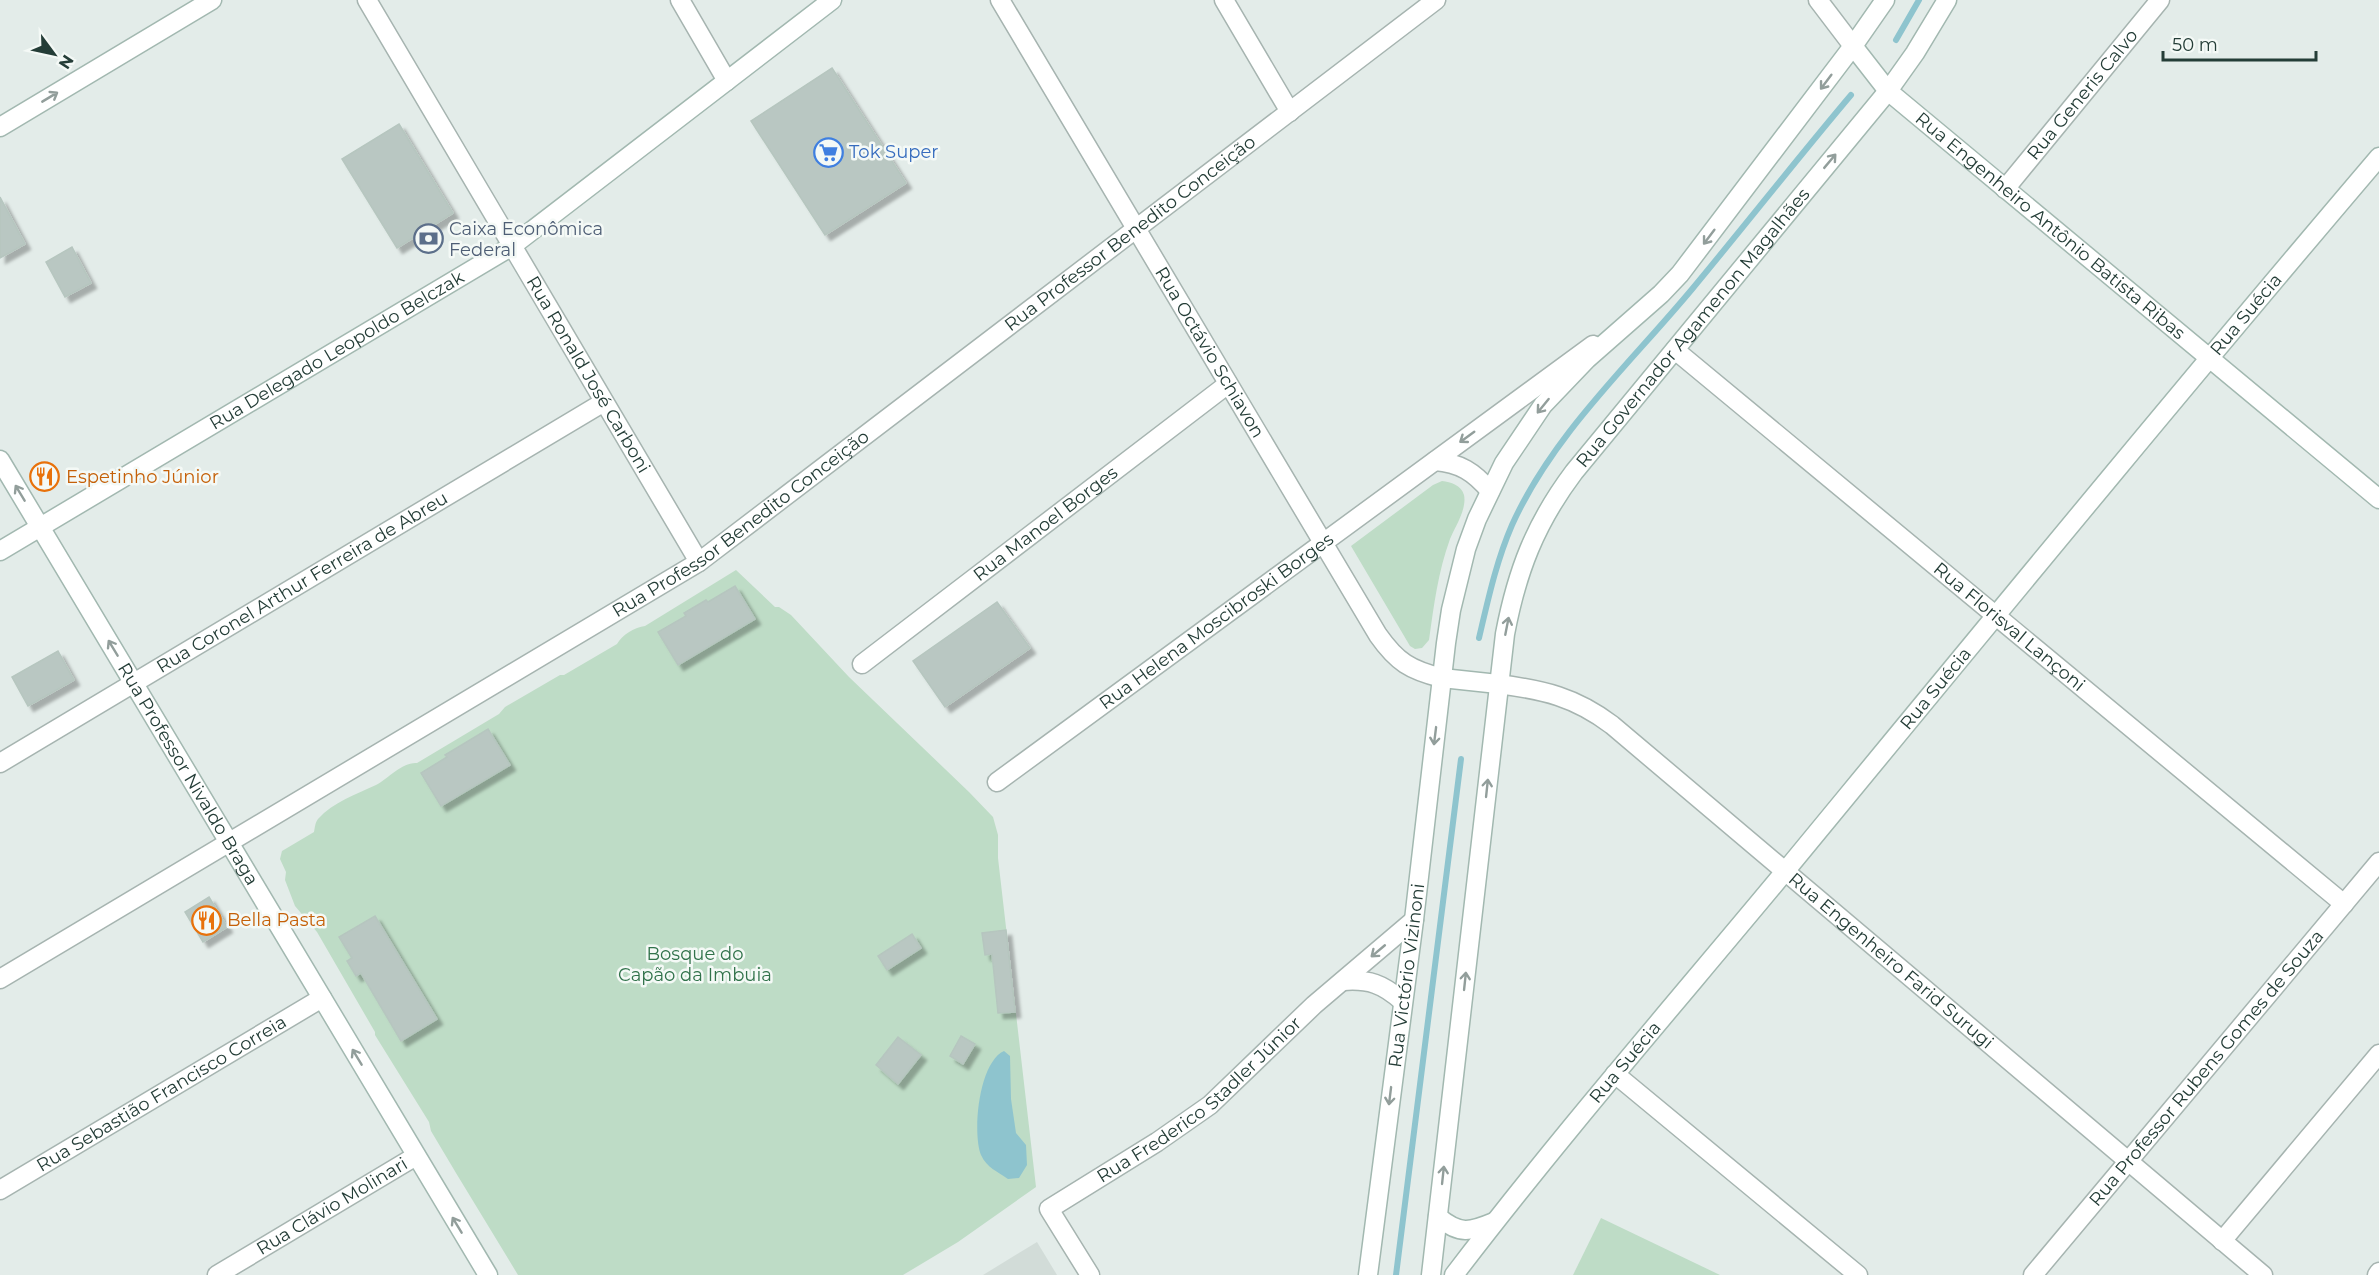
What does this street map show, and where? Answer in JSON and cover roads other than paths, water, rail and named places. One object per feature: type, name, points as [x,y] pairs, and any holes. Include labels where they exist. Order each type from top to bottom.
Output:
[{"type":"street","points":[[0,127],[212,0]]},
{"type":"street","name":"Rua Ronald José Carboni","points":[[367,0],[699,562]]},
{"type":"street","points":[[680,0],[727,81]]},
{"type":"street","name":"Rua Delegado Leopoldo Belczak","points":[[0,551],[512,246],[832,0]]},
{"type":"street","name":"Rua Octávio Schiavon","points":[[1000,0],[1388,649],[1412,669],[1442,678]]},
{"type":"street","points":[[1224,0],[1290,112]]},
{"type":"street","name":"Rua Professor Benedito Conceição","points":[[0,979],[699,562],[1436,0]]},
{"type":"street","name":"Rua Engenheiro Antônio Batista Ribas","points":[[1818,0],[1888,91],[2379,499]]},
{"type":"street","points":[[1442,678],[1458,578],[1466,549],[1490,491],[1519,439],[1543,405],[1587,359],[1650,304],[1687,265],[1853,46],[1885,0]]},
{"type":"street","name":"Rua Governador Agamenon Magalhães","points":[[1498,684],[1505,634],[1520,570],[1541,521],[1574,472],[1888,91],[1915,53],[1947,0]]},
{"type":"street","name":"Rua Generis Calvo","points":[[2005,189],[2160,0]]},
{"type":"street","name":"Rua Suécia","points":[[1454,1275],[1494,1222],[1615,1074],[2208,358],[2379,157]]},
{"type":"street","name":"Rua Helena Moscibroski Borges","points":[[997,782],[1650,304]]},
{"type":"street","name":"Rua Florisval Lançoni","points":[[1675,350],[2344,904]]},
{"type":"street","name":"Rua Manoel Borges","points":[[862,664],[1228,384]]},
{"type":"street","name":"Rua Coronel Arthur Ferreira de Abreu","points":[[0,763],[604,402]]},
{"type":"street","name":"Rua Professor Nivaldo Braga","points":[[0,460],[488,1275]]},
{"type":"street","points":[[1435,461],[1452,462],[1467,469],[1490,491]]},
{"type":"street","name":"Rua Engenheiro Farid Surugi","points":[[1442,678],[1551,693],[1584,705],[1598,714],[1786,870],[2263,1275]]},
{"type":"street","name":"Rua Victório Vizinoni","points":[[1368,1275],[1414,920],[1442,678]]},
{"type":"street","points":[[1431,1275],[1498,684]]},
{"type":"street","name":"Rua Professor Rubens Gomes de Souza","points":[[2033,1275],[2379,862]]},
{"type":"street","name":"Rua Frederico Stadler Júnior","points":[[1090,1275],[1049,1209],[1157,1142],[1210,1105],[1343,981],[1414,920]]},
{"type":"street","points":[[1343,981],[1376,982],[1389,989],[1402,1001]]},
{"type":"street","name":"Rua Sebastião Francisco Correia","points":[[0,1190],[322,998]]},
{"type":"street","points":[[2222,1241],[2379,1054]]},
{"type":"street","points":[[1615,1074],[1858,1275]]},
{"type":"street","name":"Rua Clávio Molinari","points":[[217,1275],[416,1156]]},
{"type":"street","points":[[1438,1217],[1454,1228],[1468,1231],[1494,1222]]},
{"type":"water","points":[[1004,1051],[1010,1056],[1011,1099],[1016,1133],[1026,1145],[1027,1165],[1019,1178],[1008,1179],[983,1159],[977,1131],[983,1083],[995,1058]]},
{"type":"waterway","points":[[1896,40],[1919,0]]},
{"type":"waterway","points":[[1479,638],[1506,539],[1529,492],[1549,460],[1594,401],[1693,288],[1851,95]]},
{"type":"waterway","points":[[1396,1275],[1461,759]]},
{"type":"place","name":"Tok Super","points":[[828,152]]},
{"type":"place","name":"Caixa Econômica Federal","points":[[428,239]]},
{"type":"place","name":"Espetinho Júnior","points":[[45,477]]},
{"type":"place","name":"Bella Pasta","points":[[206,920]]},
{"type":"park label","name":"Bosque do Capão da Imbuia","points":[[695,964]]}]
